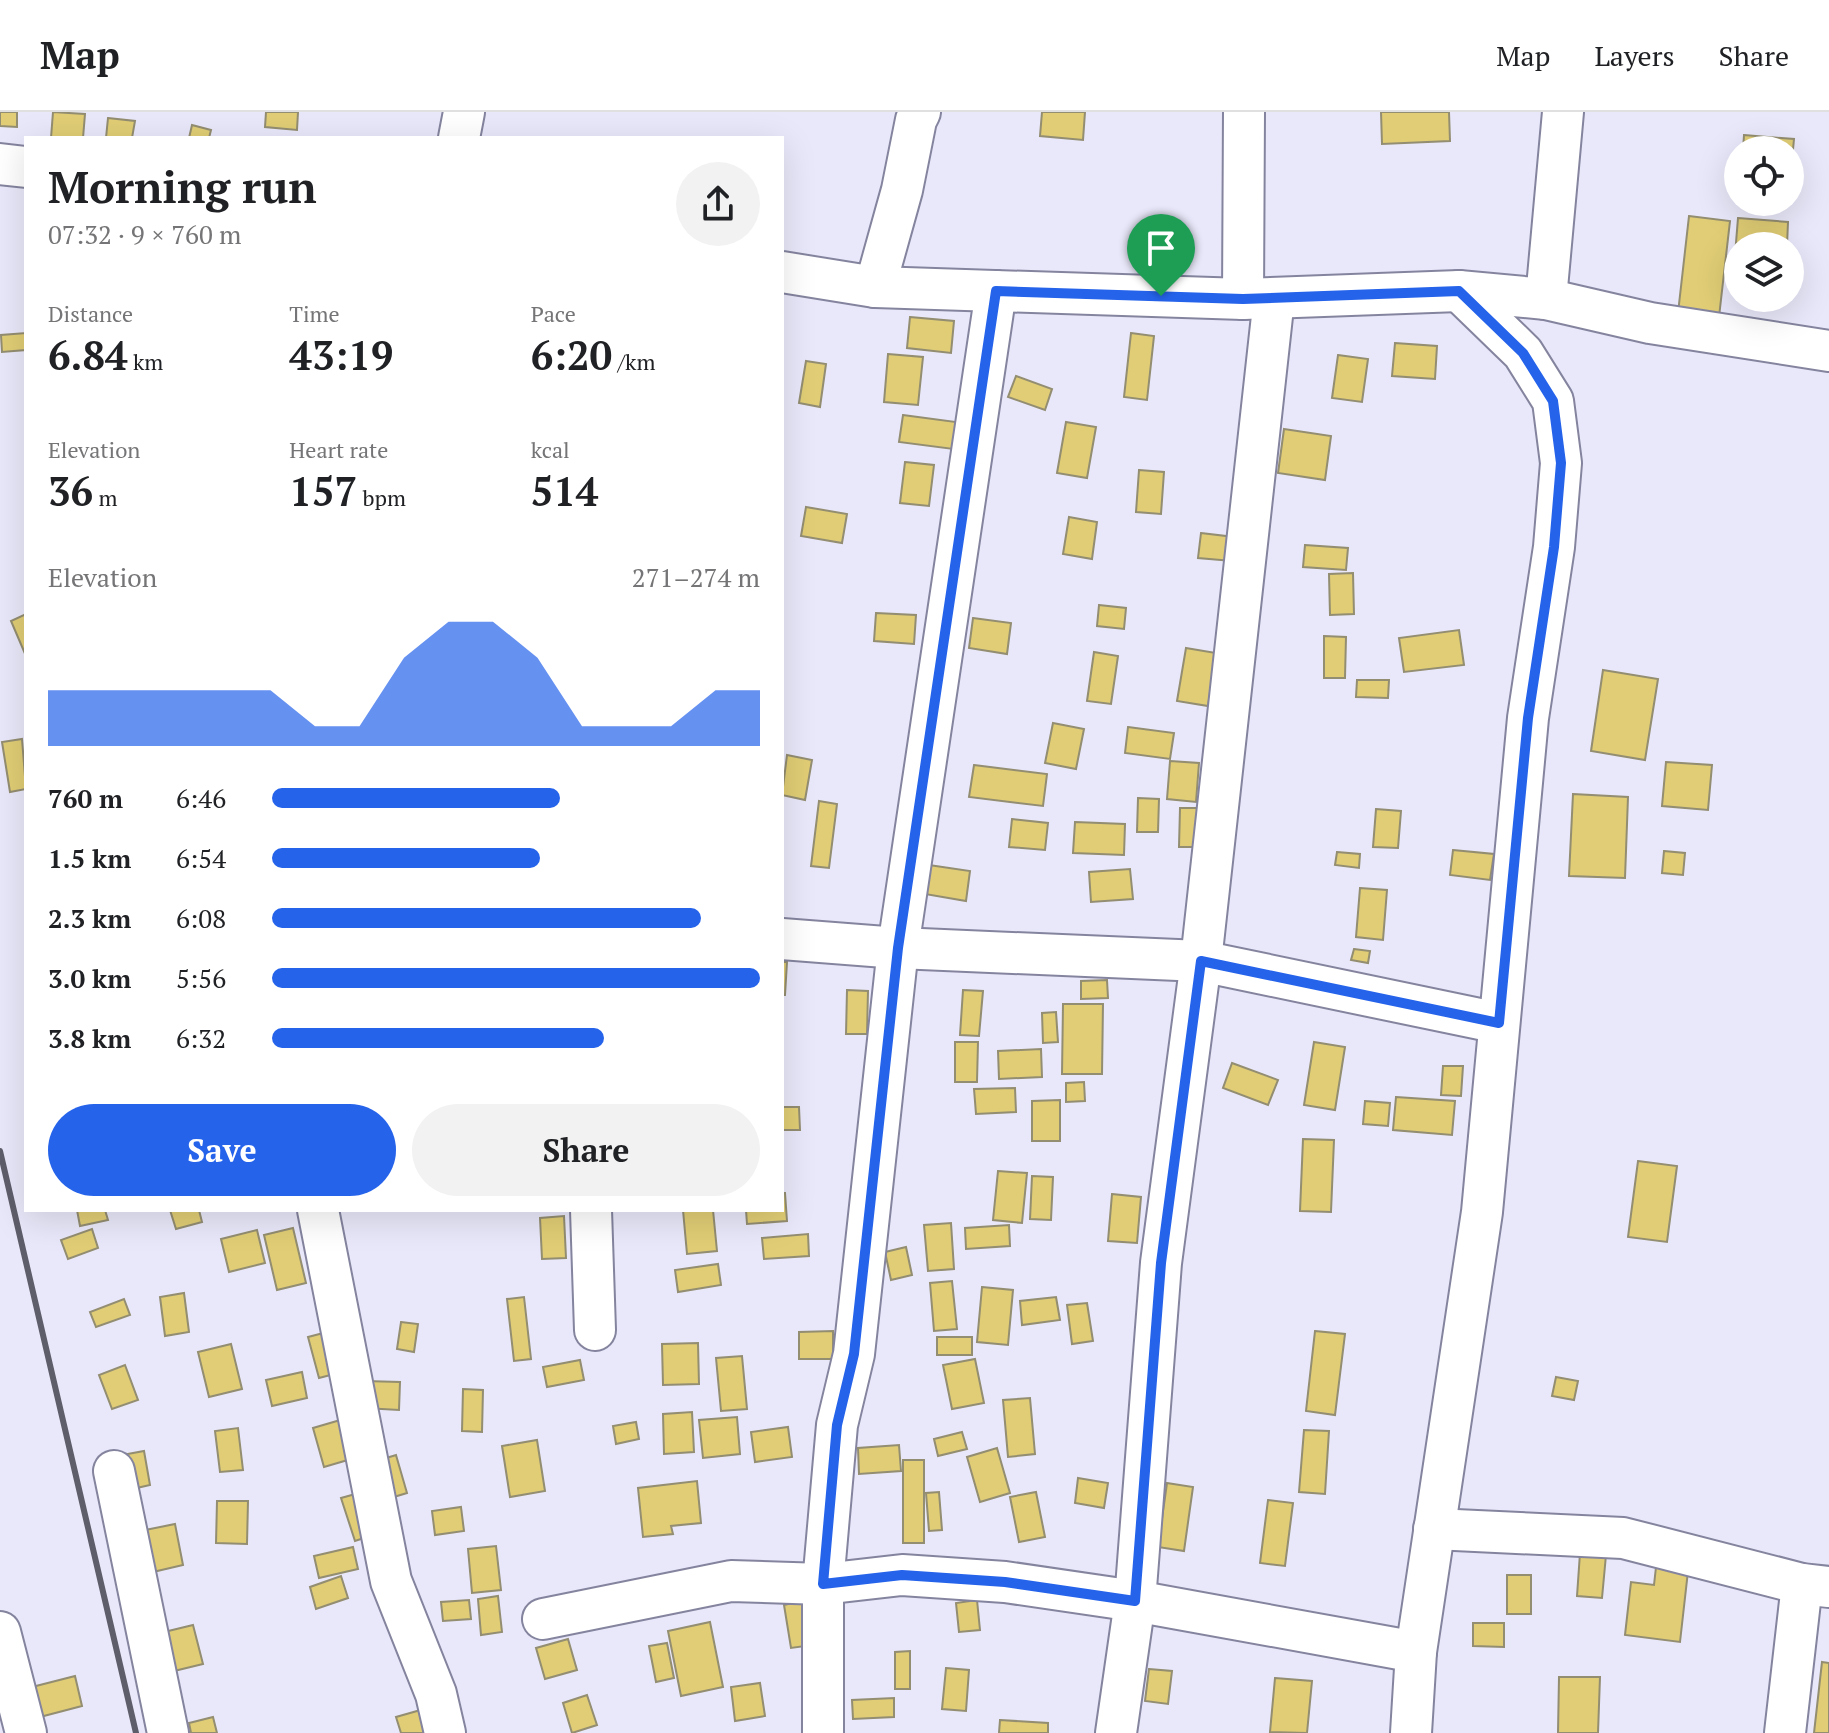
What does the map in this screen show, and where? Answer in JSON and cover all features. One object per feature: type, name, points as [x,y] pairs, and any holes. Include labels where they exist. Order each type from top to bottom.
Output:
[{"type":"street","points":[[459,136],[464,112]]},
{"type":"street","points":[[875,287],[920,112]]},
{"type":"street","points":[[1116,1733],[1135,1601],[1161,1263],[1201,961],[1258,298],[1244,112]]},
{"type":"street","points":[[1546,299],[1563,112]]},
{"type":"street","points":[[0,164],[24,167]]},
{"type":"street","points":[[784,272],[875,287],[996,291],[1258,298],[1459,291],[1546,299],[1650,323],[1829,351]]},
{"type":"street","points":[[823,1733],[823,1584],[837,1425],[854,1354],[898,948],[996,291]]},
{"type":"street","points":[[1411,1733],[1416,1652],[1482,1212],[1528,718],[1554,547],[1561,463],[1553,401],[1523,353],[1459,291]]},
{"type":"street","points":[[784,939],[898,948],[1201,961],[1499,1023]]},
{"type":"street","points":[[318,1212],[391,1581],[436,1694],[445,1733]]},
{"type":"street","points":[[591,1212],[595,1330]]},
{"type":"street","points":[[114,1471],[168,1733]]},
{"type":"street","points":[[1434,1529],[1623,1538],[1815,1586],[1785,1733]]},
{"type":"street","points":[[543,1619],[731,1581],[823,1584],[902,1575],[1005,1582],[1135,1601],[1416,1652]]},
{"type":"street","points":[[0,1632],[26,1733]]},
{"type":"building","points":[[0,112],[17,112],[17,127],[0,126]]},
{"type":"building","points":[[53,112],[85,114],[83,136],[51,136]]},
{"type":"building","points":[[266,112],[298,112],[297,130],[265,127]]},
{"type":"building","points":[[1042,112],[1085,112],[1083,140],[1040,136]]},
{"type":"building","points":[[1381,112],[1449,112],[1450,141],[1382,144]]},
{"type":"building","points":[[108,118],[135,121],[132,136],[106,136]]},
{"type":"building","points":[[192,125],[211,130],[210,136],[189,136]]},
{"type":"building","points":[[1689,216],[1730,221],[1729,232],[1724,232],[1724,273],[1719,317],[1678,313]]},
{"type":"building","points":[[1738,218],[1788,222],[1788,232],[1737,232]]},
{"type":"building","points":[[910,317],[954,321],[951,353],[907,348]]},
{"type":"building","points":[[24,333],[24,350],[2,352],[1,335]]},
{"type":"building","points":[[1131,333],[1154,336],[1147,400],[1124,397]]},
{"type":"building","points":[[1395,343],[1437,346],[1435,379],[1392,376]]},
{"type":"building","points":[[888,354],[923,357],[918,405],[884,402]]},
{"type":"building","points":[[1338,355],[1368,359],[1362,402],[1332,398]]},
{"type":"building","points":[[806,361],[826,364],[820,407],[799,403]]},
{"type":"building","points":[[1016,376],[1052,389],[1045,410],[1008,397]]},
{"type":"building","points":[[903,415],[956,422],[953,449],[899,442]]},
{"type":"building","points":[[1066,422],[1096,427],[1087,478],[1057,473]]},
{"type":"building","points":[[1284,429],[1331,436],[1325,480],[1278,473]]},
{"type":"building","points":[[905,462],[934,465],[929,506],[900,503]]},
{"type":"building","points":[[1139,470],[1164,472],[1161,514],[1136,512]]},
{"type":"building","points":[[806,507],[847,514],[842,543],[801,536]]},
{"type":"building","points":[[1069,517],[1097,522],[1092,559],[1063,554]]},
{"type":"building","points":[[1201,533],[1234,537],[1232,561],[1198,558]]},
{"type":"building","points":[[1305,545],[1348,548],[1346,570],[1303,567]]},
{"type":"building","points":[[1353,573],[1354,614],[1330,615],[1329,574]]},
{"type":"building","points":[[1099,605],[1126,608],[1124,629],[1097,626]]},
{"type":"building","points":[[876,613],[916,615],[914,644],[874,641]]},
{"type":"building","points":[[24,615],[24,651],[11,621]]},
{"type":"building","points":[[973,618],[1011,623],[1007,654],[969,648]]},
{"type":"building","points":[[1459,630],[1464,665],[1404,672],[1399,638]]},
{"type":"building","points":[[1324,636],[1346,637],[1345,678],[1324,678]]},
{"type":"building","points":[[1186,648],[1216,653],[1208,706],[1177,701]]},
{"type":"building","points":[[1094,652],[1118,656],[1111,704],[1087,701]]},
{"type":"building","points":[[1603,670],[1658,679],[1645,760],[1591,751]]},
{"type":"building","points":[[1357,680],[1389,680],[1388,698],[1356,697]]},
{"type":"building","points":[[1053,723],[1084,729],[1076,769],[1045,763]]},
{"type":"building","points":[[1128,727],[1174,733],[1170,759],[1125,753]]},
{"type":"building","points":[[22,739],[24,789],[10,792],[2,742]]},
{"type":"building","points":[[787,755],[812,760],[805,800],[784,795]]},
{"type":"building","points":[[1170,761],[1199,763],[1196,802],[1167,799]]},
{"type":"building","points":[[1666,762],[1712,765],[1708,810],[1662,806]]},
{"type":"building","points":[[974,765],[1047,774],[1043,806],[969,797]]},
{"type":"building","points":[[1573,794],[1628,797],[1625,878],[1569,876]]},
{"type":"building","points":[[1138,798],[1159,799],[1158,832],[1137,832]]},
{"type":"building","points":[[819,801],[837,804],[829,868],[811,866]]},
{"type":"building","points":[[1180,808],[1201,808],[1201,847],[1179,847]]},
{"type":"building","points":[[1376,809],[1401,811],[1398,848],[1373,847]]},
{"type":"building","points":[[1012,819],[1048,823],[1045,850],[1009,847]]},
{"type":"building","points":[[1075,822],[1125,824],[1124,855],[1073,853]]},
{"type":"building","points":[[1453,850],[1494,854],[1490,880],[1450,875]]},
{"type":"building","points":[[1664,851],[1685,853],[1683,875],[1662,873]]},
{"type":"building","points":[[1337,852],[1360,854],[1359,868],[1335,865]]},
{"type":"building","points":[[929,865],[970,871],[966,901],[925,894]]},
{"type":"building","points":[[1130,869],[1133,899],[1091,902],[1089,872]]},
{"type":"building","points":[[1360,888],[1387,890],[1383,940],[1356,937]]},
{"type":"building","points":[[1354,949],[1370,951],[1368,963],[1351,960]]},
{"type":"building","points":[[784,962],[787,962],[785,995]]},
{"type":"building","points":[[1107,980],[1108,998],[1081,999],[1081,981]]},
{"type":"building","points":[[847,990],[868,991],[867,1034],[846,1034]]},
{"type":"building","points":[[963,990],[983,991],[979,1036],[960,1035]]},
{"type":"building","points":[[1063,1004],[1103,1004],[1102,1074],[1062,1074]]},
{"type":"building","points":[[1056,1012],[1058,1042],[1043,1043],[1042,1013]]},
{"type":"building","points":[[955,1042],[978,1042],[977,1082],[955,1082]]},
{"type":"building","points":[[1314,1042],[1345,1047],[1335,1110],[1304,1105]]},
{"type":"building","points":[[1041,1049],[1042,1077],[999,1079],[998,1051]]},
{"type":"building","points":[[1232,1063],[1278,1080],[1268,1105],[1223,1088]]},
{"type":"building","points":[[1443,1066],[1463,1066],[1461,1096],[1441,1095]]},
{"type":"building","points":[[1084,1082],[1085,1101],[1066,1102],[1066,1083]]},
{"type":"building","points":[[1015,1088],[1016,1112],[976,1114],[974,1089]]},
{"type":"building","points":[[1396,1097],[1455,1101],[1452,1135],[1393,1130]]},
{"type":"building","points":[[1060,1100],[1060,1141],[1032,1141],[1032,1101]]},
{"type":"building","points":[[1365,1101],[1390,1103],[1388,1126],[1363,1124]]},
{"type":"building","points":[[784,1107],[799,1107],[800,1130],[784,1130]]},
{"type":"building","points":[[1303,1139],[1334,1140],[1331,1212],[1300,1211]]},
{"type":"building","points":[[1638,1161],[1677,1166],[1667,1242],[1628,1237]]},
{"type":"building","points":[[998,1171],[1027,1173],[1022,1223],[993,1220]]},
{"type":"building","points":[[1032,1176],[1053,1177],[1051,1220],[1030,1219]]},
{"type":"building","points":[[785,1193],[787,1221],[747,1224],[746,1212],[784,1212]]},
{"type":"building","points":[[1112,1194],[1141,1197],[1137,1243],[1108,1241]]},
{"type":"building","points":[[77,1212],[106,1212],[108,1220],[80,1226]]},
{"type":"building","points":[[171,1212],[200,1212],[202,1222],[176,1229]]},
{"type":"building","points":[[683,1212],[713,1212],[717,1251],[687,1254]]},
{"type":"building","points":[[564,1216],[566,1258],[542,1259],[540,1218]]},
{"type":"building","points":[[951,1223],[954,1269],[928,1271],[924,1225]]},
{"type":"building","points":[[1009,1225],[1010,1246],[966,1249],[965,1228]]},
{"type":"building","points":[[293,1228],[306,1283],[277,1290],[264,1235]]},
{"type":"building","points":[[92,1229],[98,1248],[68,1259],[61,1240]]},
{"type":"building","points":[[257,1230],[265,1263],[229,1272],[221,1239]]},
{"type":"building","points":[[808,1234],[809,1256],[764,1259],[762,1238]]},
{"type":"building","points":[[906,1247],[912,1275],[891,1280],[885,1252]]},
{"type":"building","points":[[718,1264],[721,1285],[678,1292],[675,1270]]},
{"type":"building","points":[[952,1281],[957,1329],[934,1331],[930,1283]]},
{"type":"building","points":[[982,1287],[1013,1290],[1008,1345],[977,1342]]},
{"type":"building","points":[[184,1293],[189,1332],[165,1336],[160,1297]]},
{"type":"building","points":[[524,1297],[531,1359],[514,1361],[507,1299]]},
{"type":"building","points":[[1056,1297],[1060,1320],[1022,1325],[1020,1301]]},
{"type":"building","points":[[124,1299],[130,1315],[96,1327],[90,1312]]},
{"type":"building","points":[[1087,1303],[1093,1341],[1072,1344],[1067,1305]]},
{"type":"building","points":[[401,1322],[418,1324],[414,1352],[397,1349]]},
{"type":"building","points":[[331,1331],[342,1372],[319,1378],[308,1337]]},
{"type":"building","points":[[833,1331],[833,1359],[799,1359],[799,1332]]},
{"type":"building","points":[[1315,1331],[1345,1334],[1335,1415],[1306,1411]]},
{"type":"building","points":[[937,1337],[972,1337],[972,1355],[937,1355]]},
{"type":"building","points":[[698,1343],[699,1384],[663,1385],[662,1344]]},
{"type":"building","points":[[231,1344],[242,1389],[209,1397],[198,1352]]},
{"type":"building","points":[[742,1356],[747,1409],[721,1411],[716,1358]]},
{"type":"building","points":[[975,1359],[984,1403],[952,1409],[943,1365]]},
{"type":"building","points":[[580,1360],[584,1380],[547,1387],[543,1367]]},
{"type":"building","points":[[125,1365],[138,1400],[112,1409],[99,1375]]},
{"type":"building","points":[[302,1372],[307,1398],[272,1406],[266,1380]]},
{"type":"building","points":[[1556,1377],[1578,1381],[1574,1400],[1552,1396]]},
{"type":"building","points":[[365,1381],[400,1382],[399,1410],[364,1408]]},
{"type":"building","points":[[463,1389],[483,1390],[482,1432],[462,1431]]},
{"type":"building","points":[[1030,1398],[1035,1454],[1008,1457],[1003,1400]]},
{"type":"building","points":[[692,1412],[694,1452],[664,1454],[663,1414]]},
{"type":"building","points":[[737,1417],[740,1454],[703,1458],[699,1420]]},
{"type":"building","points":[[347,1418],[358,1457],[324,1467],[313,1428]]},
{"type":"building","points":[[636,1422],[639,1439],[616,1444],[613,1426]]},
{"type":"building","points":[[788,1427],[792,1457],[755,1462],[751,1432]]},
{"type":"building","points":[[238,1428],[243,1470],[220,1472],[215,1431]]},
{"type":"building","points":[[1304,1430],[1329,1431],[1325,1494],[1299,1492]]},
{"type":"building","points":[[962,1432],[967,1449],[938,1456],[934,1439]]},
{"type":"building","points":[[537,1440],[545,1491],[510,1497],[502,1446]]},
{"type":"building","points":[[899,1445],[901,1471],[859,1474],[858,1448]]},
{"type":"building","points":[[997,1448],[1010,1493],[980,1502],[967,1457]]},
{"type":"building","points":[[144,1451],[150,1485],[128,1490],[122,1455]]},
{"type":"building","points":[[396,1455],[407,1493],[384,1500],[373,1462]]},
{"type":"building","points":[[903,1460],[924,1460],[924,1543],[903,1543]]},
{"type":"building","points":[[1078,1478],[1108,1483],[1104,1508],[1075,1503]]},
{"type":"building","points":[[697,1481],[701,1523],[671,1526],[673,1534],[643,1537],[638,1488]]},
{"type":"building","points":[[1167,1483],[1193,1487],[1184,1551],[1158,1547]]},
{"type":"building","points":[[939,1492],[942,1530],[929,1531],[926,1493]]},
{"type":"building","points":[[1036,1492],[1045,1537],[1019,1542],[1010,1497]]},
{"type":"building","points":[[359,1493],[373,1535],[355,1541],[341,1498]]},
{"type":"building","points":[[1268,1500],[1293,1503],[1285,1566],[1260,1563]]},
{"type":"building","points":[[217,1501],[248,1501],[247,1544],[216,1543]]},
{"type":"building","points":[[461,1507],[464,1531],[435,1535],[432,1511]]},
{"type":"building","points":[[175,1524],[183,1565],[153,1572],[145,1530]]},
{"type":"building","points":[[496,1546],[501,1590],[472,1593],[468,1549]]},
{"type":"building","points":[[353,1547],[358,1569],[319,1578],[314,1556]]},
{"type":"building","points":[[1580,1553],[1606,1555],[1602,1598],[1577,1596]]},
{"type":"building","points":[[1656,1567],[1688,1571],[1680,1642],[1625,1635],[1631,1582],[1654,1585]]},
{"type":"building","points":[[1507,1575],[1531,1575],[1531,1614],[1507,1614]]},
{"type":"building","points":[[341,1576],[348,1598],[316,1609],[310,1587]]},
{"type":"building","points":[[498,1596],[502,1632],[481,1635],[478,1599]]},
{"type":"building","points":[[469,1600],[471,1619],[443,1621],[441,1602]]},
{"type":"building","points":[[805,1600],[813,1645],[791,1648],[784,1605]]},
{"type":"building","points":[[977,1600],[980,1630],[959,1632],[956,1603]]},
{"type":"building","points":[[710,1622],[723,1687],[681,1696],[668,1631]]},
{"type":"building","points":[[1473,1623],[1504,1623],[1504,1647],[1473,1646]]},
{"type":"building","points":[[193,1625],[203,1664],[170,1672],[160,1633]]},
{"type":"building","points":[[568,1639],[577,1670],[545,1679],[536,1648]]},
{"type":"building","points":[[667,1643],[674,1678],[656,1682],[649,1646]]},
{"type":"building","points":[[910,1651],[910,1689],[895,1689],[895,1652]]},
{"type":"building","points":[[1822,1662],[1829,1663],[1829,1733],[1814,1733]]},
{"type":"building","points":[[946,1668],[969,1670],[966,1711],[942,1709]]},
{"type":"building","points":[[1149,1669],[1172,1671],[1168,1704],[1145,1701]]},
{"type":"building","points":[[75,1676],[82,1706],[40,1717],[32,1687]]},
{"type":"building","points":[[1559,1677],[1600,1677],[1598,1733],[1558,1733]]},
{"type":"building","points":[[1275,1678],[1312,1681],[1307,1733],[1270,1732]]},
{"type":"building","points":[[760,1683],[765,1716],[735,1721],[731,1687]]},
{"type":"building","points":[[587,1695],[597,1725],[572,1733],[563,1703]]},
{"type":"building","points":[[894,1698],[894,1717],[853,1719],[852,1700]]},
{"type":"building","points":[[431,1707],[438,1733],[401,1733],[396,1717]]},
{"type":"building","points":[[213,1717],[217,1733],[191,1733],[189,1723]]},
{"type":"building","points":[[1000,1720],[1048,1723],[1048,1733],[999,1733]]},
{"type":"railway","points":[[0,1151],[136,1733]]},
{"type":"route","points":[[996,291],[1161,296],[1243,299],[1459,291],[1523,353],[1553,401],[1561,463],[1554,547],[1528,718],[1499,1023],[1201,961],[1161,1263],[1135,1601],[1005,1582],[902,1575],[823,1584],[837,1425],[854,1354],[898,948],[996,291]]}]
